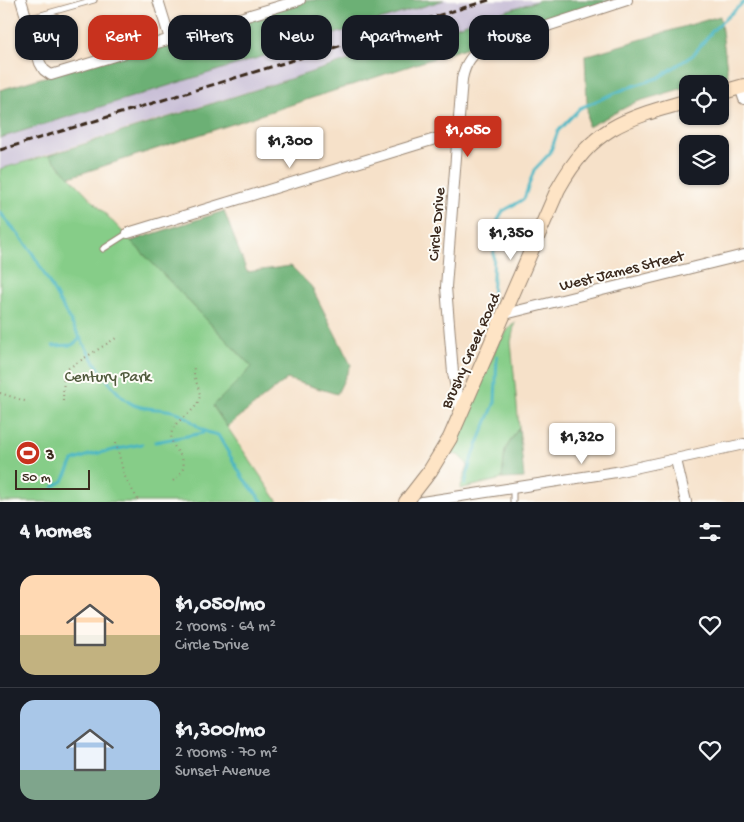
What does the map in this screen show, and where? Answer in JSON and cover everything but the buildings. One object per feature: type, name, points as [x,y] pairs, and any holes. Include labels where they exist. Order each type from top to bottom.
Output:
[{"type":"street","points":[[21,0],[26,15]]},
{"type":"street","points":[[158,0],[168,32]]},
{"type":"street","points":[[250,15],[300,0]]},
{"type":"street","name":"Circle Drive","points":[[460,413],[453,373],[446,287],[464,70],[469,60],[479,50],[627,0]]},
{"type":"street","points":[[39,60],[44,70],[51,75],[168,40]]},
{"type":"street","points":[[729,92],[743,91]]},
{"type":"street","name":"Brushy Creek Road","points":[[406,502],[437,460],[505,314],[558,189],[582,151],[599,136],[620,123],[679,104]]},
{"type":"street","points":[[128,233],[458,132]]},
{"type":"street","name":"West James Street","points":[[505,314],[744,255]]},
{"type":"street","points":[[422,502],[513,489],[676,460],[744,444]]},
{"type":"street","points":[[676,460],[686,502]]},
{"type":"lane","points":[[41,15],[94,0]]},
{"type":"lane","points":[[103,249],[128,233]]},
{"type":"lane","points":[[513,489],[513,502]]},
{"type":"path","points":[[63,401],[64,370],[116,338]]},
{"type":"path","points":[[173,481],[181,474],[184,467],[180,454],[174,448],[173,429],[190,414],[199,402],[200,394],[193,375],[194,366]]},
{"type":"path","points":[[0,394],[25,401]]},
{"type":"path","points":[[116,443],[124,475],[139,502]]},
{"type":"shaded area","points":[[444,0],[540,0],[492,15],[469,15],[469,22],[459,25],[459,15],[396,15]]},
{"type":"shaded area","points":[[342,32],[342,60],[348,60],[0,169],[0,138],[261,57],[261,60],[332,60],[332,35]]},
{"type":"green space","points":[[306,0],[444,0],[396,15],[342,15],[342,32],[332,35],[332,15],[261,15],[261,57],[251,60],[251,16]]},
{"type":"green space","points":[[540,0],[612,0],[549,21],[549,15],[492,15]]},
{"type":"green space","points":[[720,16],[728,75],[679,75],[679,89],[636,102],[588,127],[585,56]]},
{"type":"green space","points":[[469,22],[469,47],[459,50],[459,26]]},
{"type":"green space","points":[[168,41],[168,60],[251,60],[0,138],[0,90],[102,60],[158,60],[158,44]]},
{"type":"green space","points":[[350,60],[428,60],[70,177],[49,155]]},
{"type":"green space","name":"Century Park","points":[[49,155],[252,367],[213,406],[278,502],[0,502],[0,169]]},
{"type":"green space","points":[[224,211],[247,272],[291,266],[311,286],[351,365],[337,394],[287,379],[227,427],[213,406],[252,367],[131,241]]},
{"type":"green space","points":[[515,322],[511,342],[519,427],[505,450],[502,479],[460,489],[468,465],[458,455],[450,454],[500,339]]},
{"type":"green space","points":[[519,427],[524,478],[502,479],[505,450]]},
{"type":"waterway","points":[[492,303],[495,225],[503,211],[524,199],[534,170],[550,153],[558,131],[580,108],[627,88],[658,78],[693,55],[714,29],[744,2]]},
{"type":"waterway","points":[[0,212],[31,251],[78,335],[107,380],[121,396],[139,407],[179,413],[201,429],[218,435],[243,478],[263,502]]},
{"type":"waterway","points":[[53,346],[72,345],[81,338]]},
{"type":"waterway","points":[[465,484],[471,460],[495,402],[497,356]]},
{"type":"waterway","points":[[155,442],[203,433]]},
{"type":"waterway","points":[[53,487],[63,481],[73,461],[89,455],[142,444]]},
{"type":"railway","points":[[0,150],[489,0]]},
{"type":"place","name":"3","points":[[28,453]]}]
